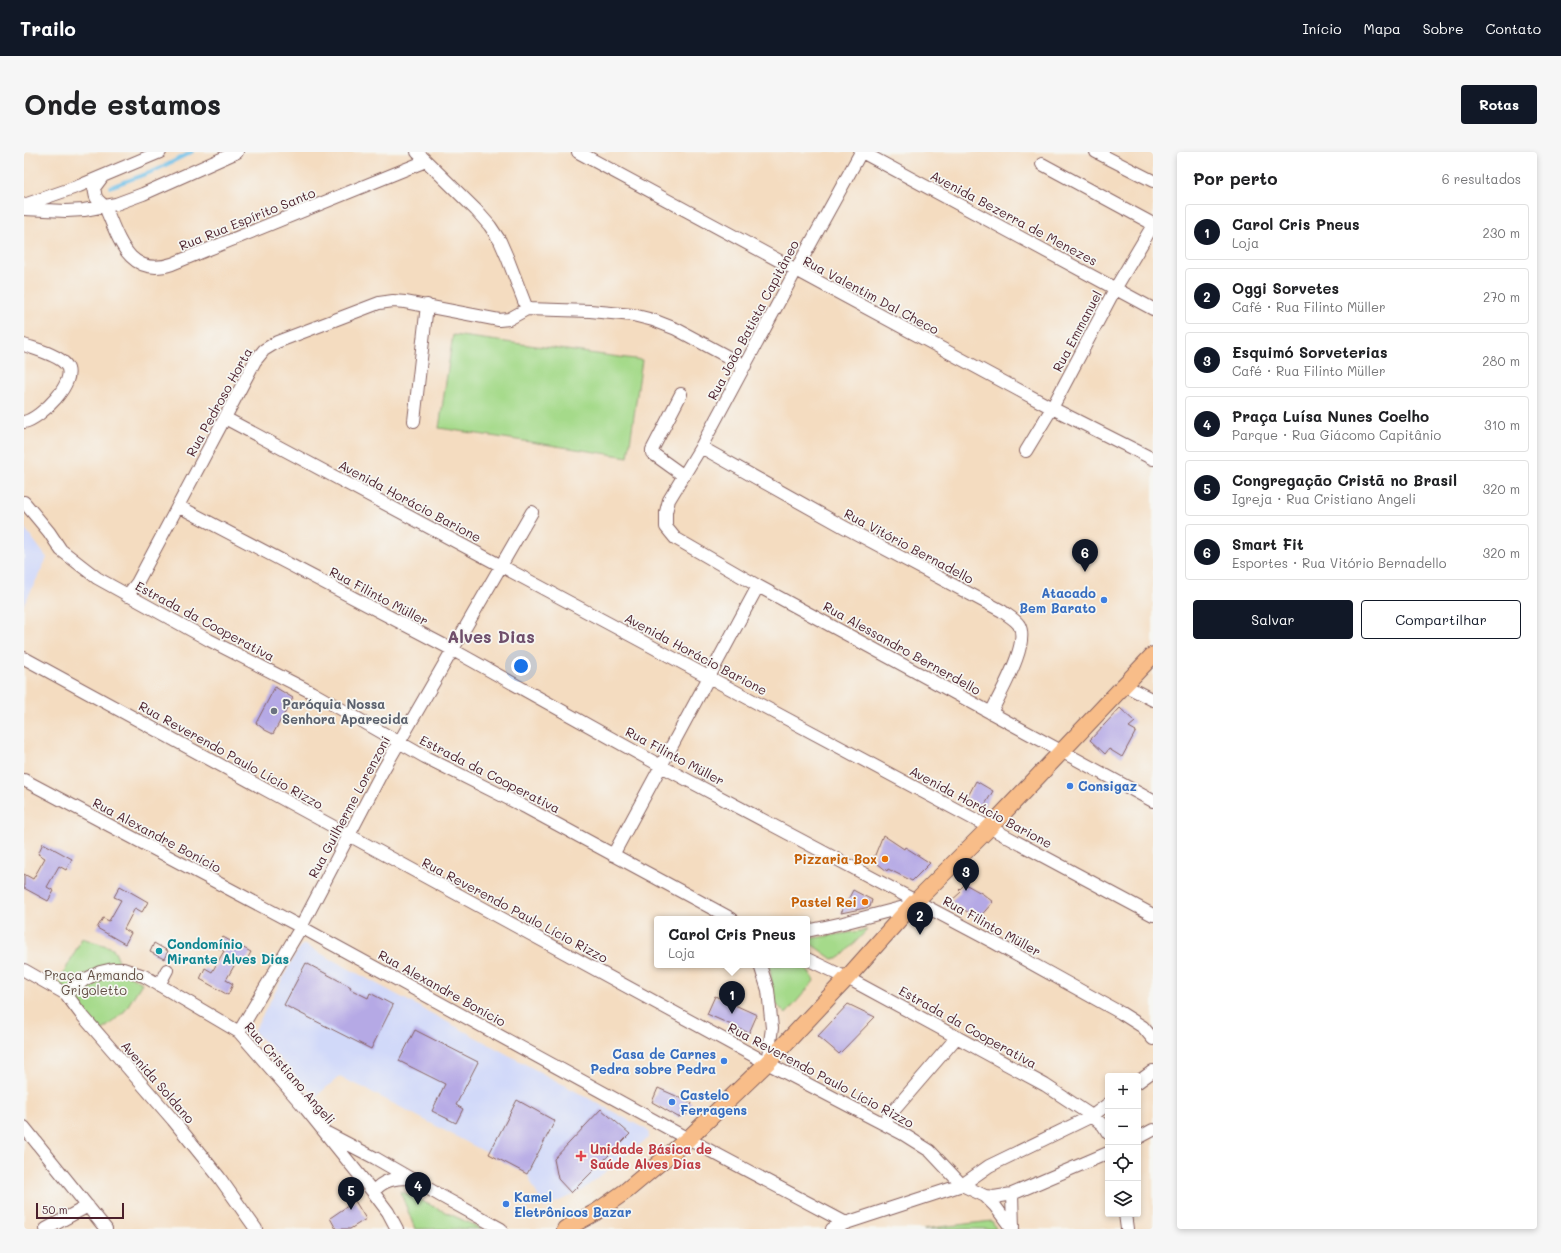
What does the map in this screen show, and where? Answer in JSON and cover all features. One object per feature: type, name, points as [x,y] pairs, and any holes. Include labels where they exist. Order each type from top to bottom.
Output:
[{"type":"main road","points":[[565,1229],[596,1212],[626,1191],[688,1139],[767,1063],[848,978],[914,903],[990,827],[1153,655]]},
{"type":"street","points":[[24,205],[79,186],[160,152]]},
{"type":"street","points":[[24,209],[66,211],[105,206],[143,194],[237,152]]},
{"type":"street","points":[[418,152],[490,226],[500,241],[527,309],[611,312],[653,320],[676,329],[745,366]]},
{"type":"street","name":"Rua Valentim Dal Checo","points":[[578,152],[1052,408],[1153,459]]},
{"type":"street","name":"Rua João Batista Capitâneo","points":[[669,500],[701,448],[861,152]]},
{"type":"street","name":"Avenida Bezerra de Menezes","points":[[861,152],[1153,309]]},
{"type":"street","points":[[1096,152],[1153,181]]},
{"type":"street","name":"Rua Rua Espírito Santo","points":[[103,176],[94,188],[96,198],[105,206],[119,241],[132,258],[145,265],[156,267],[167,266],[426,161]]},
{"type":"street","points":[[1042,164],[1153,224]]},
{"type":"street","name":"Rua Emmanuel","points":[[1026,451],[1052,408],[1115,289],[1153,224]]},
{"type":"street","name":"Rua Pedroso Horta","points":[[127,596],[137,583],[255,361],[264,350],[277,342],[379,303],[393,301],[427,305],[499,320],[509,319],[527,309]]},
{"type":"street","points":[[414,421],[427,305]]},
{"type":"street","points":[[24,345],[59,359],[66,364],[69,374],[64,387],[47,409],[37,417],[24,422]]},
{"type":"street","points":[[681,394],[652,450],[652,453],[684,476]]},
{"type":"street","name":"Avenida Horácio Barione","points":[[225,418],[1153,915]]},
{"type":"street","name":"Rua Vitório Bernadello","points":[[701,448],[844,527],[1002,611],[1014,620],[1019,625],[1022,633],[1019,654],[991,713]]},
{"type":"street","name":"Rua Alessandro Bernerdello","points":[[669,500],[666,512],[666,527],[675,538],[758,586],[1153,801]]},
{"type":"street","name":"Estrada da Cooperativa","points":[[24,502],[49,532],[61,550],[98,578],[127,596],[311,692],[425,757],[527,808],[726,916]]},
{"type":"street","name":"Rua Filinto Müller","points":[[178,506],[452,650],[661,766],[1121,1013],[1143,1027],[1153,1038]]},
{"type":"street","name":"Rua Guilherme Lorenzoni","points":[[239,1032],[301,927],[382,772],[400,743],[500,565],[532,512]]},
{"type":"street","points":[[613,855],[758,586]]},
{"type":"street","name":"Rua Reverendo Paulo Lício Rizzo","points":[[24,658],[767,1063],[883,1123],[930,1151],[962,1184],[985,1196]]},
{"type":"street","points":[[1124,685],[1153,700]]},
{"type":"street","name":"Rua Alexandre Bonício","points":[[24,780],[301,927],[688,1139],[846,1223]]},
{"type":"street","points":[[810,930],[843,923],[914,903]]},
{"type":"street","name":"Estrada da Cooperativa","points":[[810,960],[848,978],[1045,1085],[1092,1116],[1105,1128]]},
{"type":"street","points":[[761,968],[768,990],[772,1022],[767,1063]]},
{"type":"street","name":"Rua Cristiano Angeli","points":[[66,994],[84,980],[100,972],[113,969],[123,969],[144,976],[239,1032],[373,1192],[388,1212],[398,1229]]},
{"type":"street","name":"Avenida Soldano","points":[[24,970],[66,994],[182,1131],[219,1177],[256,1229]]},
{"type":"street","points":[[159,985],[167,970]]},
{"type":"street","points":[[883,1123],[957,1037]]},
{"type":"street","points":[[1141,1080],[1153,1071]]},
{"type":"street","points":[[832,1229],[962,1184],[989,1166],[1092,1116],[1105,1106]]},
{"type":"street","points":[[24,1127],[106,1229]]},
{"type":"street","points":[[1141,1136],[1153,1130]]},
{"type":"street","points":[[323,1131],[375,1158],[501,1229]]},
{"type":"street","points":[[985,1196],[994,1197],[1012,1194],[1105,1154]]},
{"type":"street","points":[[373,1192],[381,1183],[388,1180],[410,1178]]},
{"type":"street","points":[[1012,1194],[1012,1229]]},
{"type":"street","points":[[985,1196],[996,1206],[1012,1229]]},
{"type":"street","points":[[46,1229],[88,1206]]},
{"type":"street","points":[[1125,1217],[1127,1229]]},
{"type":"shaded area","points":[[24,527],[47,558],[24,605]]},
{"type":"shaded area","points":[[302,945],[305,945],[647,1130],[649,1133],[648,1138],[581,1191],[544,1208],[527,1174],[362,1087],[339,1077],[315,1097],[254,1031]]},
{"type":"green space","points":[[453,335],[642,360],[628,457],[439,428]]},
{"type":"green space","points":[[867,930],[841,957],[832,959],[810,943],[810,939]]},
{"type":"green space","name":"Praça Armando Grigoletto","points":[[82,938],[113,948],[124,972],[142,983],[124,1012],[96,1036],[56,988]]},
{"type":"green space","points":[[770,968],[803,968],[811,975],[814,981],[786,1014],[773,1001]]},
{"type":"green space","points":[[400,1191],[482,1229],[415,1229]]},
{"type":"green space","points":[[992,1221],[996,1229],[923,1229]]},
{"type":"building","name":"Paróquia Nossa Senhora Aparecida","points":[[275,687],[293,698],[273,734],[256,723]]},
{"type":"building","points":[[1120,708],[1135,722],[1129,727],[1136,731],[1122,757],[1109,749],[1105,754],[1090,740]]},
{"type":"building","points":[[976,781],[993,791],[983,808],[967,798]]},
{"type":"building","points":[[883,835],[904,849],[905,847],[930,863],[912,881],[888,869],[887,871],[873,860]]},
{"type":"building","points":[[43,843],[72,859],[66,870],[59,866],[47,887],[54,891],[48,901],[24,888],[24,874],[33,879],[45,858],[38,854]]},
{"type":"building","points":[[965,884],[983,894],[993,902],[978,919],[951,901],[961,892],[959,890]]},
{"type":"building","points":[[120,886],[148,902],[142,912],[135,908],[124,929],[131,933],[125,944],[97,928],[103,918],[109,921],[121,900],[114,897]]},
{"type":"building","points":[[853,890],[872,900],[870,907],[841,913]]},
{"type":"building","points":[[223,937],[251,952],[245,963],[238,959],[226,980],[233,984],[228,995],[200,979],[205,968],[212,972],[224,951],[217,947]]},
{"type":"building","name":"Condomínio Mirante Alves Dias","points":[[154,943],[168,951],[164,959],[150,952]]},
{"type":"building","points":[[306,963],[351,987],[350,989],[368,998],[370,993],[393,1005],[371,1049],[284,1005]]},
{"type":"building","points":[[715,996],[757,1015],[749,1033],[707,1014]]},
{"type":"building","points":[[848,1004],[875,1017],[839,1054],[818,1036]]},
{"type":"building","points":[[415,1030],[478,1062],[456,1105],[463,1109],[456,1123],[432,1111],[445,1084],[399,1061]]},
{"type":"building","name":"Castelo Ferragens","points":[[658,1088],[692,1103],[686,1115],[678,1117],[652,1102]]},
{"type":"building","points":[[517,1100],[555,1121],[527,1174],[489,1154]]},
{"type":"building","points":[[601,1109],[630,1134],[571,1193],[558,1179],[554,1159]]},
{"type":"building","points":[[355,1201],[366,1219],[350,1229],[336,1229],[330,1218]]},
{"type":"waterway","points":[[110,187],[154,171],[192,152]]},
{"type":"place","name":"Smart Fit","points":[[1085,572]]},
{"type":"place","name":"Atacado Bem Barato","points":[[1104,600]]},
{"type":"place","name":"Paróquia Nossa Senhora Aparecida","points":[[274,711]]},
{"type":"place","name":"Consigaz","points":[[1070,786]]},
{"type":"place","name":"Pizzaria Box","points":[[885,859]]},
{"type":"place","name":"Esquimó Sorveterias","points":[[966,891]]},
{"type":"place","name":"Pastel Rei","points":[[865,902]]},
{"type":"place","name":"Oggi Sorvetes","points":[[920,935]]},
{"type":"place","name":"Condomínio Mirante Alves Dias","points":[[159,951]]},
{"type":"place","name":"Carol Cris Pneus","points":[[732,1014]]},
{"type":"place","name":"Casa de Carnes Pedra sobre Pedra","points":[[724,1061]]},
{"type":"place","name":"Castelo Ferragens","points":[[672,1102]]},
{"type":"place","name":"Unidade Básica de Saúde Alves Dias","points":[[581,1156]]},
{"type":"place","name":"Kamel Eletrônicos Bazar","points":[[506,1204]]},
{"type":"place","name":"Praça Luísa Nunes Coelho","points":[[418,1205]]},
{"type":"place","name":"Congregação Cristã no Brasil","points":[[351,1210]]},
{"type":"district","name":"Alves Dias","points":[[491,637]]}]
